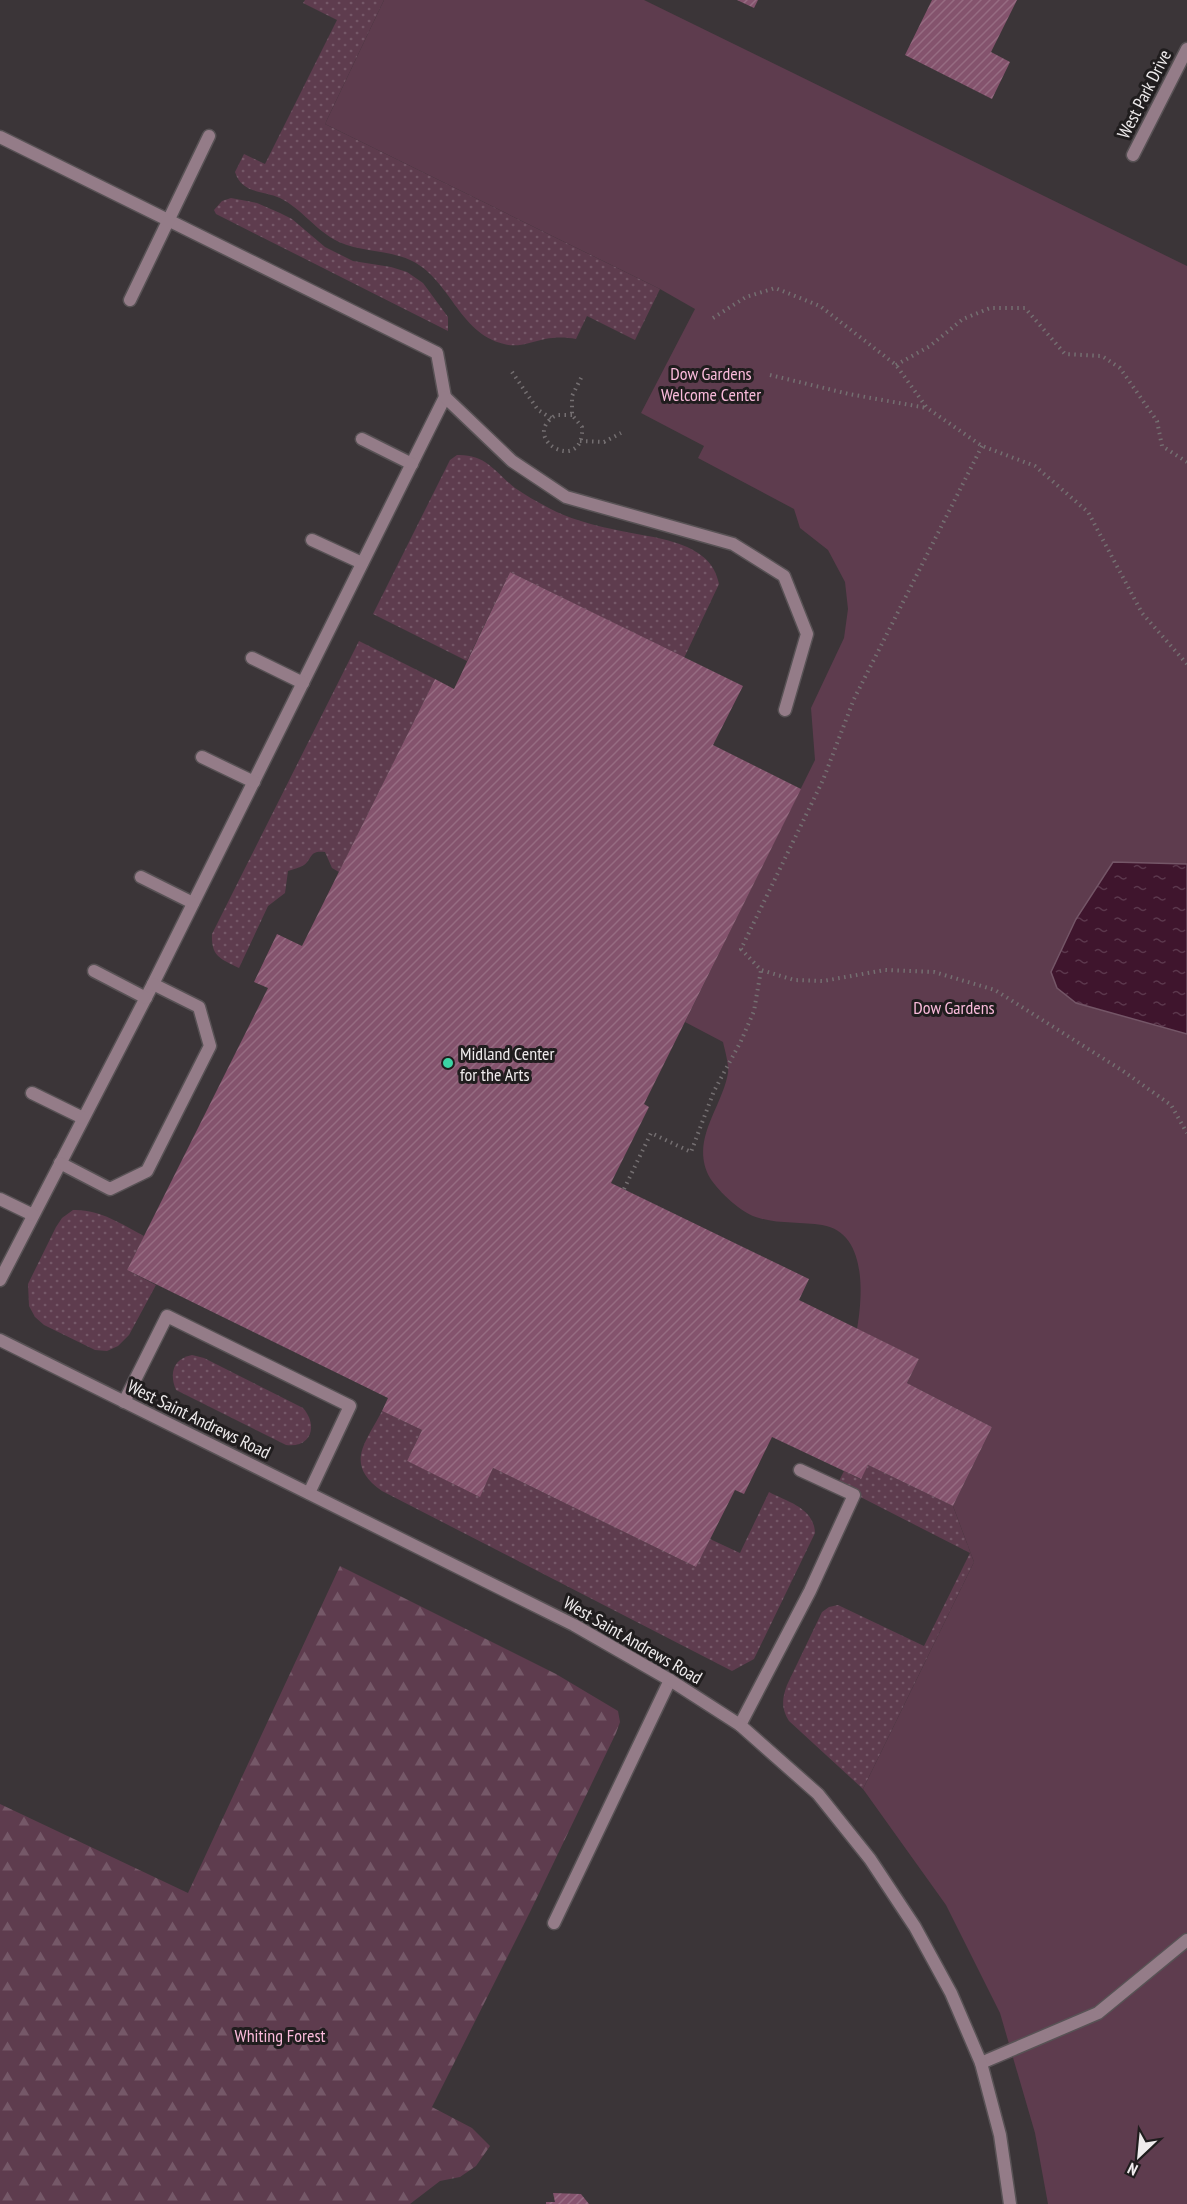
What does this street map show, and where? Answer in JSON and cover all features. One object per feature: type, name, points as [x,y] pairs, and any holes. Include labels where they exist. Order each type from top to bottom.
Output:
[{"type":"street","name":"West Park Drive","points":[[1134,155],[1187,49]]},
{"type":"street","points":[[130,300],[209,136]]},
{"type":"street","points":[[0,137],[437,353],[445,397],[512,461],[566,498],[733,544],[784,576],[807,634],[785,710]]},
{"type":"street","points":[[0,1280],[146,998],[445,397]]},
{"type":"street","points":[[362,439],[412,464]]},
{"type":"street","points":[[312,540],[362,563]]},
{"type":"street","points":[[252,658],[303,683]]},
{"type":"street","points":[[202,757],[254,782]]},
{"type":"street","points":[[141,877],[193,903]]},
{"type":"street","points":[[94,971],[146,998]]},
{"type":"street","points":[[60,1163],[110,1189],[147,1171],[210,1046],[199,1007],[153,984]]},
{"type":"street","points":[[32,1093],[83,1118]]},
{"type":"street","points":[[0,1199],[33,1215]]},
{"type":"street","points":[[124,1402],[167,1317],[350,1406],[309,1493]]},
{"type":"street","name":"West Saint Andrews Road","points":[[0,1340],[574,1625],[670,1680],[740,1725],[818,1794],[870,1859],[915,1927],[951,1994],[981,2063],[1000,2135],[1010,2204]]},
{"type":"street","points":[[740,1725],[810,1591],[854,1495],[801,1470]]},
{"type":"street","points":[[554,1923],[670,1680]]},
{"type":"street","points":[[981,2063],[1098,2013],[1187,1940]]},
{"type":"path","points":[[713,318],[746,297],[775,288],[820,306],[896,365],[927,408],[982,446],[1035,466],[1088,512],[1142,613],[1187,664]]},
{"type":"path","points":[[896,365],[930,346],[963,320],[990,308],[1025,308],[1065,354],[1102,356],[1120,368],[1156,421],[1162,446],[1187,462]]},
{"type":"path","points":[[512,372],[538,410],[551,418]]},
{"type":"path","points":[[572,416],[573,396],[583,374]]},
{"type":"path","points":[[770,375],[849,394],[927,408]]},
{"type":"path","points":[[561,414],[572,416],[582,427],[580,441],[575,448],[567,452],[551,447],[544,433],[546,424],[551,418],[561,414]]},
{"type":"path","points":[[580,441],[604,442],[621,433]]},
{"type":"path","points":[[982,446],[854,699],[823,780],[741,949],[761,970],[794,980],[823,981],[885,969],[934,972],[994,990],[1123,1071],[1171,1105],[1187,1133]]},
{"type":"path","points":[[624,1189],[651,1133],[691,1152],[714,1091],[754,1011],[761,970]]},
{"type":"green space","points":[[305,0],[384,0],[325,124],[660,289],[635,340],[587,316],[576,339],[553,338],[514,345],[488,338],[465,317],[424,268],[393,254],[356,248],[339,242],[280,198],[253,190],[242,184],[235,172],[244,154],[265,164],[337,20],[303,3]]},
{"type":"green space","name":"Dow Gardens","points":[[384,0],[644,0],[1187,266],[1187,2204],[1048,2204],[1035,2133],[1000,2013],[946,1905],[863,1789],[974,1562],[953,1506],[992,1427],[907,1383],[919,1359],[857,1329],[860,1299],[859,1267],[847,1239],[837,1230],[822,1225],[766,1220],[752,1216],[719,1190],[704,1164],[705,1138],[725,1086],[728,1073],[727,1062],[723,1042],[685,1022],[815,760],[811,708],[844,638],[848,609],[845,582],[828,550],[800,528],[794,509],[698,458],[704,446],[641,413],[695,309],[660,289],[325,124]]},
{"type":"green space","points":[[231,198],[257,203],[292,219],[325,247],[353,261],[407,272],[423,283],[448,317],[448,331],[216,214],[214,210],[222,201]]},
{"type":"green space","points":[[457,455],[467,455],[483,461],[519,491],[562,514],[595,525],[676,543],[704,557],[714,569],[719,584],[684,658],[510,572],[467,661],[373,614],[450,460]]},
{"type":"green space","points":[[359,641],[435,679],[339,872],[332,868],[325,852],[314,853],[304,865],[288,871],[285,893],[268,906],[239,968],[218,956],[213,948],[212,934]]},
{"type":"green space","points":[[73,1210],[101,1215],[144,1236],[127,1270],[156,1285],[129,1335],[118,1346],[107,1351],[95,1350],[44,1325],[35,1317],[29,1306],[28,1284],[56,1227],[62,1218]]},
{"type":"green space","points":[[192,1355],[204,1358],[303,1408],[308,1415],[311,1428],[307,1439],[295,1445],[286,1445],[176,1390],[173,1378],[174,1368],[180,1360]]},
{"type":"green space","points":[[382,1411],[422,1430],[407,1461],[480,1496],[493,1468],[696,1567],[710,1539],[740,1553],[769,1492],[805,1512],[814,1524],[815,1533],[754,1659],[732,1671],[382,1491],[370,1481],[364,1472],[361,1453]]},
{"type":"green space","points":[[868,1465],[953,1506],[974,1562],[863,1789],[789,1721],[783,1703],[787,1685],[822,1612],[829,1607],[838,1605],[924,1646],[970,1553],[837,1485],[844,1471],[860,1479]]},
{"type":"green space","name":"Whiting Forest","points":[[340,1566],[556,1674],[618,1711],[620,1722],[616,1733],[530,1912],[432,2107],[472,2128],[490,2146],[476,2166],[460,2177],[440,2181],[410,2204],[0,2204],[0,1804],[188,1893]]},
{"type":"water","points":[[1113,862],[1187,864],[1187,1034],[1076,1003],[1057,988],[1051,972],[1076,919]]},
{"type":"building","points":[[737,0],[758,0],[754,8]]},
{"type":"building","points":[[932,0],[1017,0],[991,52],[1010,62],[992,99],[905,55]]},
{"type":"building","name":"Midland Center for the Arts","points":[[510,572],[743,686],[713,745],[801,789],[644,1104],[649,1107],[611,1183],[809,1279],[799,1300],[919,1359],[907,1383],[992,1427],[953,1506],[868,1465],[861,1479],[772,1437],[744,1494],[735,1490],[696,1567],[493,1468],[480,1497],[407,1461],[422,1430],[382,1411],[388,1398],[127,1270],[268,988],[254,982],[277,934],[302,946],[435,679],[454,689]]},
{"type":"building","points":[[553,2193],[581,2194],[589,2204],[546,2204],[546,2202],[555,2202]]},
{"type":"place","name":"Midland Center for the Arts","points":[[448,1063]]},
{"type":"park label","name":"Dow Gardens Welcome Center","points":[[711,383]]}]
